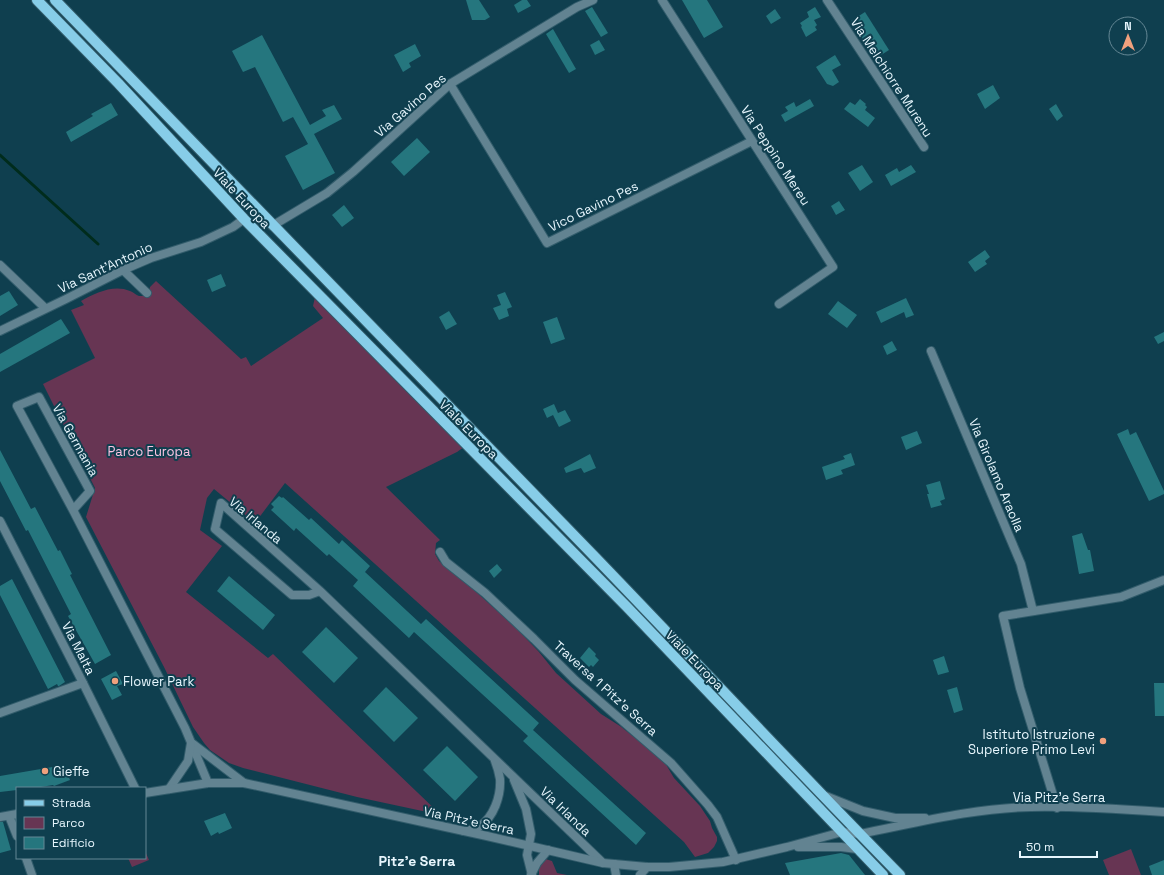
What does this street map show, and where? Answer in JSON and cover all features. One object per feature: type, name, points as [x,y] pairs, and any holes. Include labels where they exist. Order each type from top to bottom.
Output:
[{"type":"main road","name":"Viale Europa","points":[[37,0],[118,83],[244,219],[627,607],[883,875]]},
{"type":"main road","name":"Viale Europa","points":[[55,0],[900,875]]},
{"type":"street","name":"Via Gavino Pes","points":[[272,226],[327,193],[348,176],[450,84],[577,7],[592,0]]},
{"type":"street","name":"Via Peppino Mereu","points":[[662,0],[834,267],[779,304]]},
{"type":"street","name":"Via Melchiorre Murenu","points":[[827,0],[924,147]]},
{"type":"street","name":"Vico Gavino Pes","points":[[450,84],[547,243],[752,141]]},
{"type":"street","name":"Via Sant'Antonio","points":[[0,331],[123,270],[151,258],[201,242],[233,227],[244,219]]},
{"type":"street","points":[[0,265],[45,308]]},
{"type":"street","points":[[123,270],[147,293]]},
{"type":"street","name":"Via Girolamo Araolla","points":[[931,351],[1021,564],[1033,611]]},
{"type":"street","name":"Via Germania","points":[[73,510],[90,491],[39,397],[17,406],[73,510],[185,728],[208,783]]},
{"type":"street","name":"Via Irlanda","points":[[320,591],[309,595],[292,595],[215,529],[221,503],[320,591],[603,863]]},
{"type":"street","name":"Via Malta","points":[[0,521],[135,787]]},
{"type":"street","name":"Traversa 1 Pitz'e Serra","points":[[440,552],[446,562],[485,593],[575,680],[671,763],[708,805],[716,817],[736,860]]},
{"type":"street","points":[[1057,808],[1020,688],[1003,616],[1121,597],[1164,580]]},
{"type":"street","points":[[0,713],[83,683]]},
{"type":"street","points":[[169,789],[188,761],[191,742]]},
{"type":"street","name":"Via Germania","points":[[191,742],[244,783]]},
{"type":"street","points":[[464,831],[479,828],[488,819],[494,809],[500,792],[500,779],[494,758]]},
{"type":"street","name":"Via Irlanda","points":[[512,776],[526,809],[531,834],[527,855],[532,875]]},
{"type":"street","name":"Via Pitz'e Serra","points":[[146,793],[208,783],[244,783],[528,845],[603,863],[648,867],[669,867],[736,860],[842,832],[860,834],[986,810],[1031,807],[1105,808],[1164,812]]},
{"type":"street","name":"Via Pitz'e Serra","points":[[822,794],[863,812],[895,818],[954,816]]},
{"type":"street","points":[[0,817],[13,815],[16,831]]},
{"type":"street","name":"Via Pitz'e Serra","points":[[788,847],[841,847],[857,849]]},
{"type":"street","points":[[532,875],[537,863],[548,850]]},
{"type":"street","points":[[26,859],[32,875]]},
{"type":"street","points":[[614,864],[616,875]]},
{"type":"street","points":[[640,875],[648,867]]},
{"type":"green space","name":"Parco Europa","points":[[156,281],[241,359],[246,357],[251,366],[323,318],[313,306],[315,297],[464,447],[457,452],[386,487],[440,540],[436,543],[435,554],[439,561],[464,581],[516,628],[539,652],[556,673],[601,714],[620,726],[664,761],[674,778],[700,806],[710,821],[717,837],[717,841],[708,853],[695,857],[684,842],[285,483],[255,523],[214,489],[207,498],[200,530],[222,546],[186,592],[268,658],[273,654],[441,815],[357,797],[243,768],[229,763],[210,750],[193,727],[164,667],[86,517],[95,488],[43,384],[95,358],[71,310],[84,305],[81,301],[86,298],[105,290],[118,288],[131,291],[139,296],[148,296],[150,287]]},
{"type":"green space","points":[[1131,849],[1141,875],[1109,875],[1103,860]]},
{"type":"green space","points":[[146,853],[149,860],[132,867],[128,859],[146,859]]},
{"type":"green space","points":[[539,857],[552,861],[557,873],[567,875],[539,875]]},
{"type":"building","points":[[466,0],[479,0],[490,17],[485,20],[472,20]]},
{"type":"building","points":[[522,0],[527,0],[531,6],[518,13],[514,5]]},
{"type":"building","points":[[682,0],[707,0],[723,27],[704,38]]},
{"type":"building","points":[[592,7],[608,33],[601,37],[585,11]]},
{"type":"building","points":[[815,7],[821,17],[814,20],[817,25],[815,27],[817,30],[806,37],[800,23],[809,17],[807,12]]},
{"type":"building","points":[[775,9],[781,18],[771,24],[766,16]]},
{"type":"building","points":[[865,12],[889,50],[875,59],[851,21]]},
{"type":"building","points":[[553,29],[576,69],[569,73],[546,34]]},
{"type":"building","points":[[262,35],[310,125],[326,116],[322,110],[334,105],[342,119],[314,134],[335,173],[303,190],[285,156],[308,144],[293,117],[283,122],[255,67],[243,72],[232,51]]},
{"type":"building","points":[[599,40],[605,50],[595,55],[590,45]]},
{"type":"building","points":[[415,44],[421,56],[409,63],[411,67],[403,72],[394,55]]},
{"type":"building","points":[[835,55],[841,65],[832,70],[839,82],[833,86],[827,84],[816,67]]},
{"type":"building","points":[[993,85],[1000,98],[985,109],[977,94]]},
{"type":"building","points":[[810,99],[814,106],[785,122],[781,115],[788,111],[785,107],[794,102],[796,107]]},
{"type":"building","points":[[860,99],[866,104],[865,105],[867,107],[865,110],[875,118],[868,127],[844,109],[850,102],[855,105]]},
{"type":"building","points":[[111,103],[118,115],[71,142],[66,132],[93,116],[91,114]]},
{"type":"building","points":[[1056,104],[1063,116],[1057,121],[1049,109]]},
{"type":"building","points":[[417,138],[430,152],[404,176],[391,162]]},
{"type":"building","points":[[862,165],[873,182],[860,191],[848,173]]},
{"type":"building","points":[[911,165],[916,172],[891,186],[885,175],[897,168],[899,172]]},
{"type":"building","points":[[839,201],[845,210],[836,215],[831,206]]},
{"type":"building","points":[[344,205],[354,218],[342,227],[332,215]]},
{"type":"building","points":[[985,250],[990,257],[985,261],[987,264],[975,272],[968,262]]},
{"type":"building","points":[[221,274],[226,286],[212,292],[207,280]]},
{"type":"building","points":[[9,291],[18,305],[0,316],[0,296]]},
{"type":"building","points":[[505,292],[512,307],[507,309],[509,316],[499,320],[493,308],[501,305],[497,295]]},
{"type":"building","points":[[906,298],[914,315],[906,318],[904,312],[881,323],[876,312]]},
{"type":"building","points":[[838,301],[857,315],[847,328],[828,314]]},
{"type":"building","points":[[449,311],[457,324],[446,330],[439,317]]},
{"type":"building","points":[[557,317],[565,339],[551,344],[543,322]]},
{"type":"building","points":[[61,319],[70,333],[0,372],[0,354]]},
{"type":"building","points":[[1164,332],[1164,341],[1158,344],[1154,337]]},
{"type":"building","points":[[892,341],[897,350],[887,355],[883,346]]},
{"type":"building","points":[[554,404],[558,413],[565,410],[571,421],[559,427],[553,415],[547,418],[543,409]]},
{"type":"building","points":[[1128,429],[1130,435],[1136,432],[1164,491],[1164,494],[1149,501],[1117,434]]},
{"type":"building","points":[[917,431],[922,443],[906,450],[901,437]]},
{"type":"building","points":[[0,450],[31,509],[35,507],[58,551],[60,550],[72,574],[70,575],[111,655],[95,664],[68,616],[71,614],[28,530],[26,531],[0,481]]},
{"type":"building","points":[[851,453],[855,465],[841,470],[843,474],[826,480],[822,467],[845,459],[843,456]]},
{"type":"building","points":[[590,454],[596,468],[584,473],[581,468],[566,473],[564,468]]},
{"type":"building","points":[[940,481],[945,499],[940,501],[942,505],[931,508],[926,485]]},
{"type":"building","points":[[279,496],[282,498],[283,497],[309,520],[311,518],[339,544],[342,540],[370,566],[365,572],[421,624],[426,619],[539,723],[533,730],[646,833],[636,845],[523,741],[528,736],[414,632],[409,638],[353,586],[358,580],[329,554],[327,556],[296,528],[294,531],[271,510],[274,507],[271,504]]},
{"type":"building","points":[[1082,533],[1088,550],[1090,550],[1094,571],[1079,574],[1072,536]]},
{"type":"building","points":[[497,564],[502,570],[494,578],[489,571]]},
{"type":"building","points":[[229,576],[275,615],[263,630],[217,591]]},
{"type":"building","points":[[12,579],[65,682],[59,686],[57,684],[48,689],[0,595],[0,586]]},
{"type":"building","points":[[326,627],[358,658],[334,683],[302,652]]},
{"type":"building","points":[[589,647],[596,654],[595,656],[599,660],[593,667],[591,665],[589,667],[580,658]]},
{"type":"building","points":[[944,656],[949,672],[938,675],[933,660]]},
{"type":"building","points":[[116,671],[123,684],[117,686],[122,695],[112,700],[101,679]]},
{"type":"building","points":[[1154,683],[1164,683],[1164,716],[1155,716]]},
{"type":"building","points":[[386,687],[418,718],[394,742],[363,711]]},
{"type":"building","points":[[957,687],[963,710],[954,713],[947,690]]},
{"type":"building","points":[[447,746],[478,777],[455,801],[423,770]]},
{"type":"building","points":[[64,765],[70,780],[54,786],[16,787],[16,790],[0,792],[0,776]]},
{"type":"building","points":[[225,813],[232,828],[219,834],[218,832],[211,836],[204,821]]},
{"type":"building","points":[[0,822],[3,822],[11,850],[0,853]]},
{"type":"building","points":[[841,853],[849,855],[865,875],[790,875],[785,863]]},
{"type":"building","points":[[1164,860],[1164,875],[1152,875],[1149,866]]},
{"type":"waterway","points":[[0,155],[98,244]]},
{"type":"place","name":"Flower Park","points":[[115,681]]},
{"type":"place","name":"Istituto Istruzione Superiore Primo Levi","points":[[1103,741]]},
{"type":"place","name":"Gieffe","points":[[45,771]]},
{"type":"district","name":"Pitz'e Serra","points":[[417,861]]}]
